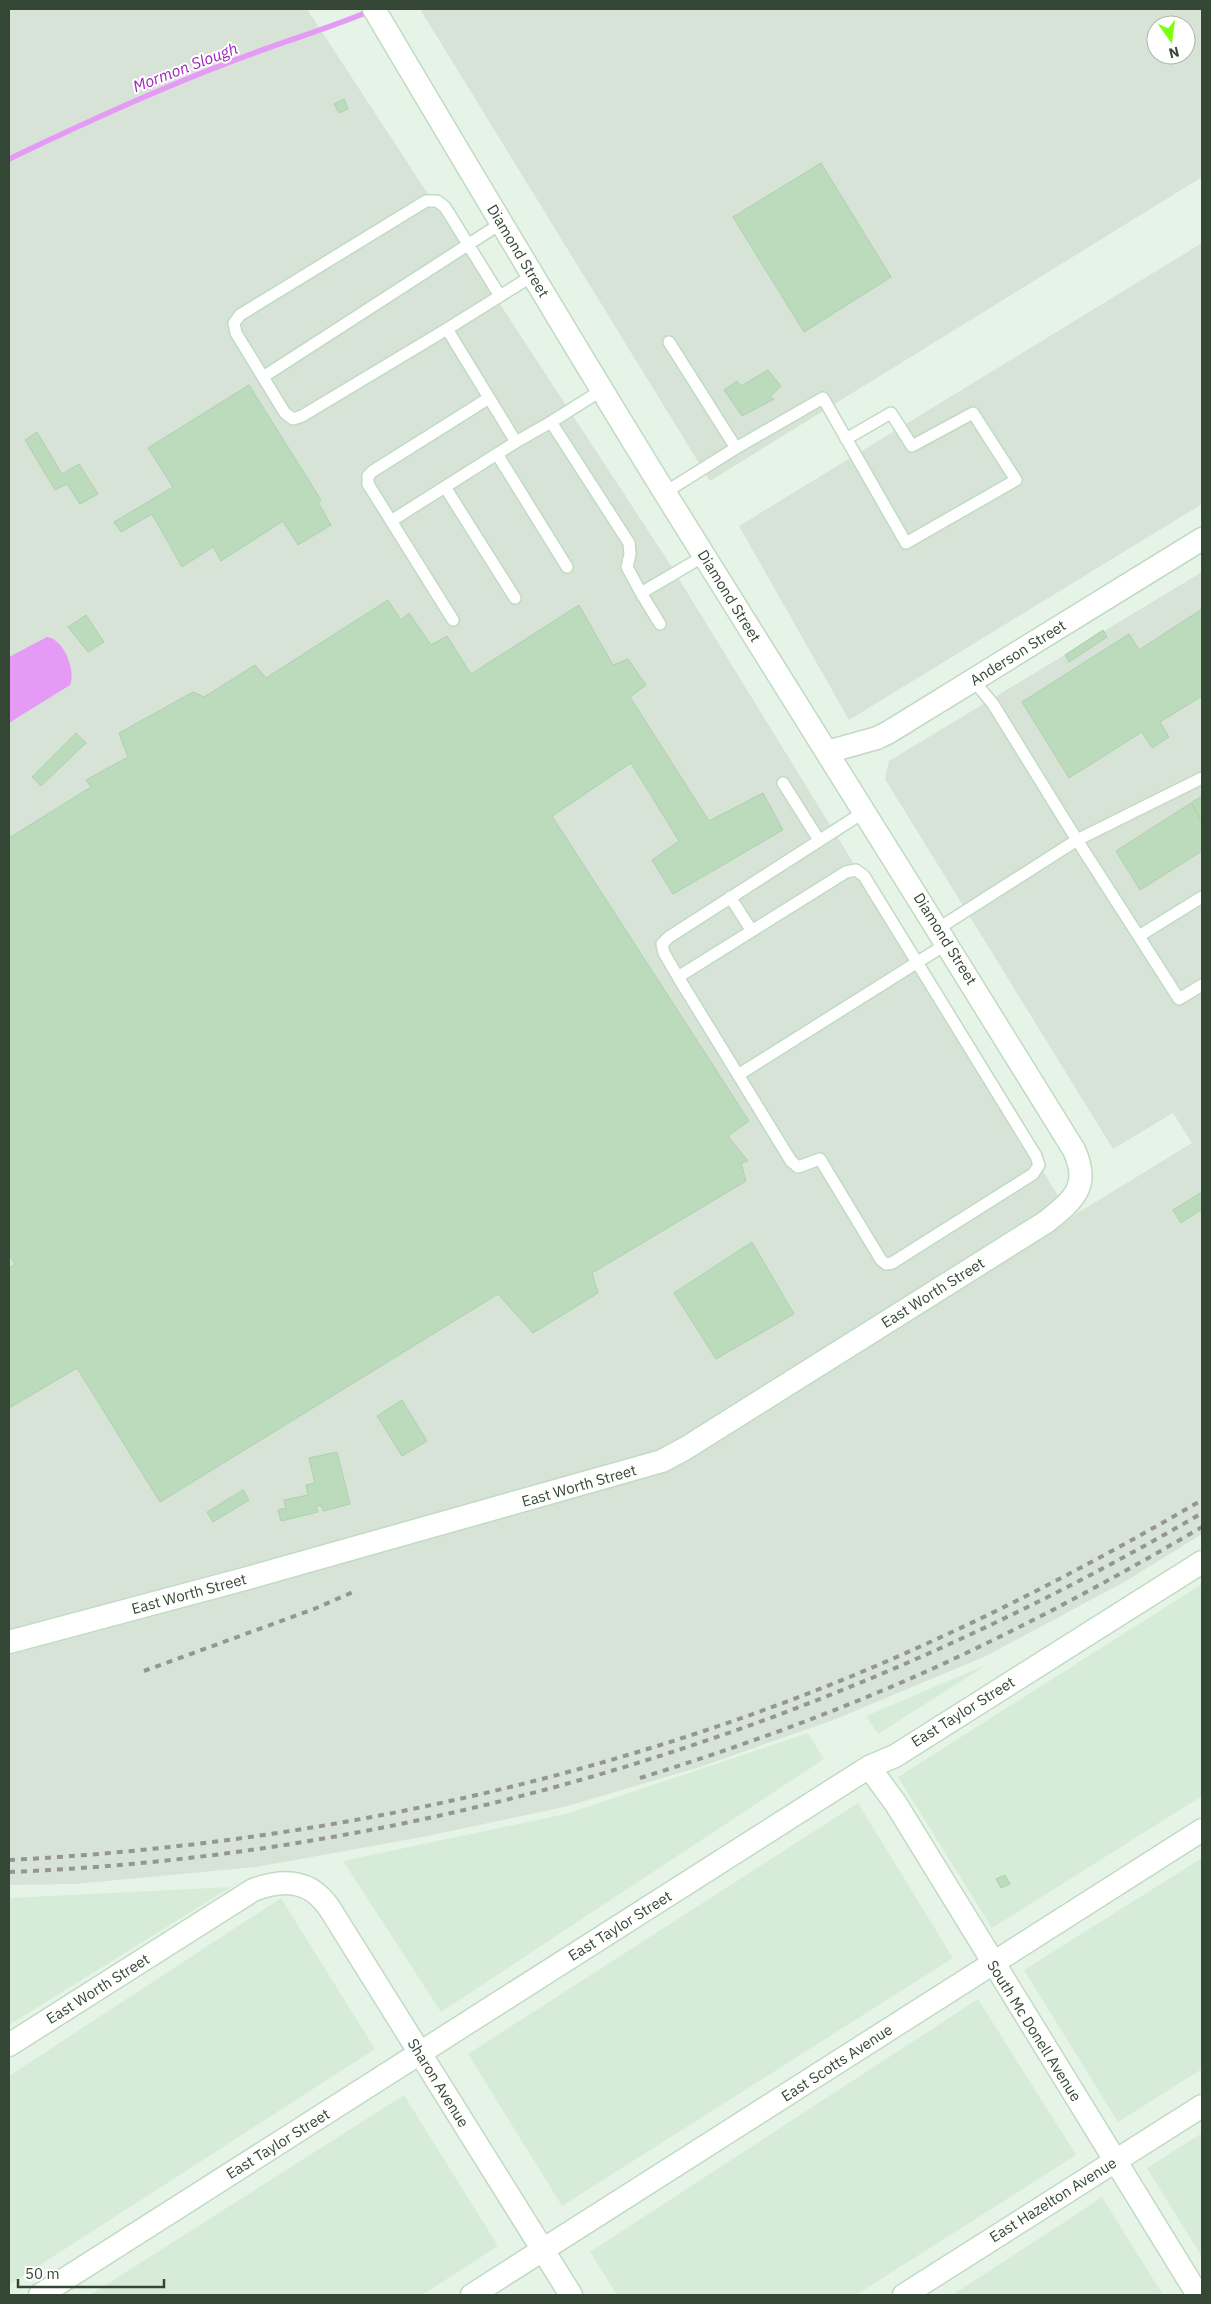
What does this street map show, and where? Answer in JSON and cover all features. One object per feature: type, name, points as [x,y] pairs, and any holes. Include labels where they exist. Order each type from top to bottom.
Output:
[{"type":"street","name":"Diamond Street","points":[[374,9],[500,224],[664,493],[943,936],[1074,1150],[1080,1162],[1079,1184]]},
{"type":"street","name":"Anderson Street","points":[[827,752],[883,735],[1202,539]]},
{"type":"street","name":"East Worth Street","points":[[9,1642],[258,1576],[662,1461],[686,1448],[1046,1222],[1076,1196],[1079,1184]]},
{"type":"street","name":"East Taylor Street","points":[[40,2295],[869,1767],[895,1756],[1202,1562]]},
{"type":"street","name":"South Mc Donell Avenue","points":[[869,1767],[896,1804],[992,1964],[1198,2295]]},
{"type":"street","name":"East Scotts Avenue","points":[[472,2295],[1202,1830]]},
{"type":"street","name":"East Worth Street","points":[[9,2046],[253,1890],[278,1884],[295,1884]]},
{"type":"street","name":"Sharon Avenue","points":[[295,1884],[310,1888],[321,1895],[571,2295]]},
{"type":"street","name":"East Hazelton Avenue","points":[[904,2295],[1202,2106]]},
{"type":"lane","points":[[500,296],[445,206],[437,201],[426,201],[240,315],[234,323],[236,333],[285,413],[293,419],[302,416],[447,329],[500,296],[532,276]]},
{"type":"lane","points":[[263,377],[469,246],[500,224]]},
{"type":"lane","points":[[447,329],[516,442]]},
{"type":"lane","points":[[669,342],[736,448]]},
{"type":"lane","points":[[391,521],[602,390]]},
{"type":"lane","points":[[453,620],[368,484],[368,476],[489,398]]},
{"type":"lane","points":[[664,493],[736,448],[823,398],[846,439],[906,543],[1016,480],[973,413],[912,446],[891,412],[846,439]]},
{"type":"lane","points":[[551,422],[629,543],[630,554],[627,568],[660,624]]},
{"type":"lane","points":[[497,454],[568,567]]},
{"type":"lane","points":[[445,487],[515,598]]},
{"type":"lane","points":[[641,593],[704,556]]},
{"type":"lane","points":[[973,680],[993,704],[1179,999],[1202,985]]},
{"type":"lane","points":[[738,1075],[918,964],[943,936],[1077,840],[1202,778]]},
{"type":"lane","points":[[783,783],[819,840]]},
{"type":"lane","points":[[678,977],[846,872],[856,870],[864,876],[1036,1156],[1039,1165],[1034,1174],[892,1263],[886,1264],[881,1260],[820,1159],[798,1167],[791,1161],[678,977],[664,953],[662,944],[668,938],[864,812]]},
{"type":"lane","points":[[730,897],[752,931]]},
{"type":"lane","points":[[1139,936],[1202,897]]},
{"type":"shaded area","points":[[9,9],[307,9],[666,558],[1071,1217],[1192,1143],[1173,1113],[1113,1149],[885,779],[889,761],[1202,572],[1202,1534],[1126,1581],[986,1656],[836,1719],[700,1767],[564,1807],[422,1837],[256,1867],[74,1884],[9,1885]]},
{"type":"shaded area","points":[[420,9],[1202,9],[1202,177],[710,481]]},
{"type":"shaded area","points":[[1202,243],[1202,504],[849,720],[739,526]]},
{"type":"shaded area","points":[[47,637],[59,643],[67,656],[71,672],[70,685],[9,723],[9,657]]},
{"type":"shaded area","points":[[1202,1584],[1202,1796],[992,1928],[898,1777]]},
{"type":"shaded area","points":[[988,1664],[878,1734],[866,1716]]},
{"type":"shaded area","points":[[808,1733],[824,1759],[441,2012],[343,1861],[566,1814]]},
{"type":"shaded area","points":[[858,1803],[953,1958],[562,2206],[468,2054]]},
{"type":"shaded area","points":[[1202,1858],[1202,2069],[1118,2122],[1024,1970]]},
{"type":"shaded area","points":[[231,1887],[9,2025],[9,1898]]},
{"type":"shaded area","points":[[281,1898],[375,2049],[9,2285],[9,2076]]},
{"type":"shaded area","points":[[978,1999],[1076,2155],[856,2295],[617,2295],[590,2252]]},
{"type":"shaded area","points":[[404,2095],[498,2246],[422,2295],[90,2295]]},
{"type":"shaded area","points":[[1202,2133],[1202,2257],[1147,2168]]},
{"type":"shaded area","points":[[1102,2197],[1163,2295],[952,2295],[1066,2221]]},
{"type":"building","points":[[344,99],[348,109],[339,113],[334,104]]},
{"type":"building","points":[[821,163],[891,277],[804,332],[733,217]]},
{"type":"building","points":[[768,370],[781,386],[770,397],[774,399],[742,416],[724,390],[737,381],[741,386]]},
{"type":"building","points":[[249,385],[321,500],[318,502],[331,525],[298,545],[283,521],[221,561],[213,547],[182,567],[152,514],[121,532],[114,522],[173,487],[148,448]]},
{"type":"building","points":[[37,432],[62,474],[79,464],[98,494],[80,504],[67,484],[55,490],[25,440]]},
{"type":"building","points":[[388,600],[401,620],[409,613],[431,645],[447,636],[471,674],[579,605],[613,665],[628,659],[646,685],[630,697],[709,821],[763,793],[783,830],[673,894],[652,860],[679,841],[631,763],[552,816],[749,1121],[728,1136],[748,1161],[741,1163],[746,1181],[592,1273],[598,1293],[533,1333],[498,1294],[160,1502],[77,1368],[9,1408],[9,1268],[15,1264],[9,1255],[9,838],[91,787],[86,780],[128,757],[119,733],[193,692],[204,697],[255,665],[266,678]]},
{"type":"building","points":[[1202,609],[1202,696],[1160,722],[1169,737],[1152,748],[1142,732],[1069,778],[1022,702],[1129,634],[1139,650]]},
{"type":"building","points":[[86,615],[104,642],[88,652],[68,627]]},
{"type":"building","points":[[1103,630],[1107,637],[1069,662],[1065,655]]},
{"type":"building","points":[[76,733],[86,743],[41,786],[32,777]]},
{"type":"building","points":[[1202,796],[1202,821],[1191,803]]},
{"type":"building","points":[[1191,803],[1202,821],[1202,851],[1140,890],[1116,851]]},
{"type":"building","points":[[1202,1192],[1202,1209],[1181,1223],[1173,1210]]},
{"type":"building","points":[[752,1242],[794,1314],[716,1359],[674,1293]]},
{"type":"building","points":[[402,1400],[427,1441],[402,1456],[377,1416]]},
{"type":"building","points":[[337,1452],[350,1504],[323,1511],[321,1505],[316,1507],[318,1512],[281,1521],[278,1510],[286,1508],[284,1500],[308,1495],[306,1485],[315,1483],[309,1458]]},
{"type":"building","points":[[243,1490],[249,1500],[213,1522],[207,1512]]},
{"type":"building","points":[[1005,1875],[1010,1884],[1001,1888],[996,1879]]},
{"type":"waterway","name":"Mormon Slough","points":[[9,159],[94,119],[180,82],[370,11]]},
{"type":"railway","points":[[9,1860],[117,1852],[225,1840],[332,1824],[438,1804],[543,1779],[647,1749],[750,1715],[852,1676],[942,1637],[1074,1572],[1202,1500]]},
{"type":"railway","points":[[9,1872],[167,1860],[323,1839],[476,1807],[628,1766],[776,1716],[922,1657],[1064,1589],[1202,1513]]},
{"type":"railway","points":[[640,1778],[715,1754],[789,1727],[862,1699],[934,1668],[1070,1601],[1202,1527]]},
{"type":"railway","points":[[144,1671],[314,1609],[353,1592]]}]
